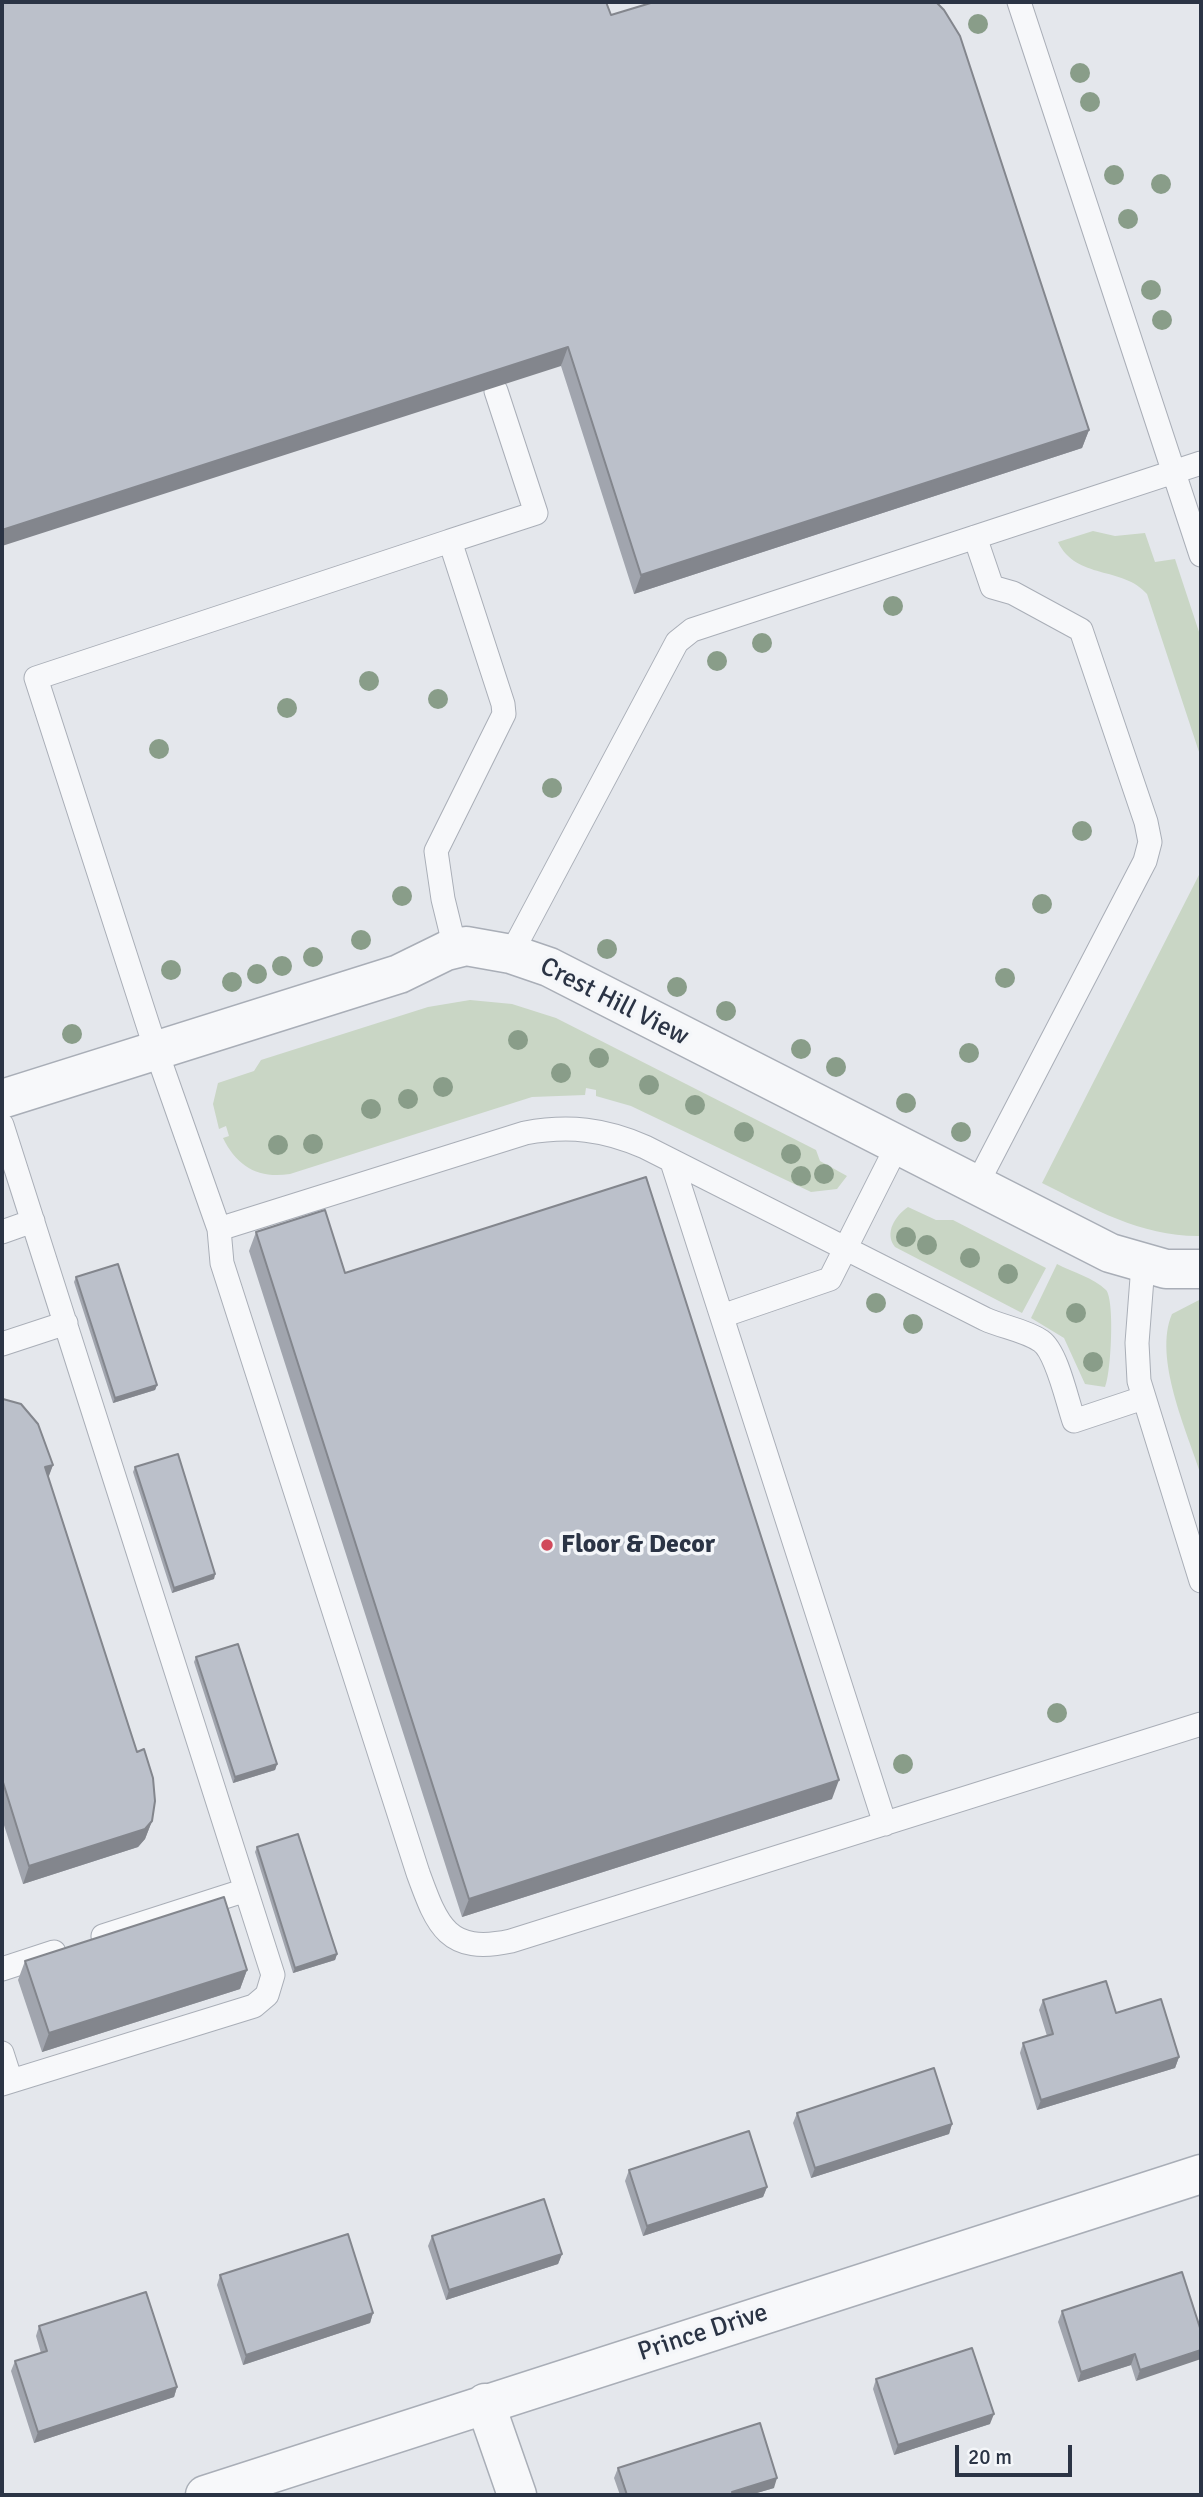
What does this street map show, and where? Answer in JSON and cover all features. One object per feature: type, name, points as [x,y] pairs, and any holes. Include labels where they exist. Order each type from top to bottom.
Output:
[{"type":"street","name":"Crest Hill View","points":[[2,1099],[399,974],[455,948],[477,946],[549,967],[1110,1253],[1143,1265],[1166,1269],[1201,1269]]},
{"type":"street","name":"Prince Drive","points":[[205,2495],[1201,2174]]},
{"type":"street","points":[[485,2403],[517,2495]]},
{"type":"lane","points":[[1019,2],[1201,555]]},
{"type":"lane","points":[[496,391],[536,513],[36,678],[156,1050],[219,1229],[220,1255],[226,1276],[430,1906],[445,1932],[467,1943],[481,1945],[511,1941],[1201,1724]]},
{"type":"lane","points":[[511,954],[677,642],[692,630],[1201,463]]},
{"type":"lane","points":[[975,537],[992,587],[1013,593],[1076,626],[1084,636],[1150,842],[1145,861],[976,1186]]},
{"type":"lane","points":[[450,541],[504,714],[436,851],[443,899],[455,948]]},
{"type":"lane","points":[[2,1125],[274,1975],[267,1995],[261,2002],[6,2083],[2,2053]]},
{"type":"lane","points":[[219,1229],[486,1144],[551,1128],[600,1130],[622,1137],[847,1247],[985,1319],[1038,1339],[1046,1345],[1054,1363],[1074,1421],[1143,1398]]},
{"type":"lane","points":[[722,1315],[826,1282],[835,1272],[897,1146]]},
{"type":"lane","points":[[672,1162],[885,1824]]},
{"type":"lane","points":[[2,1232],[33,1221]]},
{"type":"lane","points":[[1143,1265],[1137,1343],[1143,1398],[1201,1581]]},
{"type":"lane","points":[[2,1344],[66,1323]]},
{"type":"lane","points":[[2,1969],[246,1890]]},
{"type":"green space","points":[[1093,531],[1115,536],[1145,533],[1155,562],[1175,559],[1201,638],[1201,758],[1147,594],[1126,579],[1076,562],[1058,542]]},
{"type":"green space","points":[[1201,871],[1201,1236],[1179,1235],[1138,1227],[1042,1183]]},
{"type":"green space","points":[[470,1000],[512,1004],[556,1018],[816,1150],[820,1161],[847,1176],[837,1189],[811,1192],[631,1106],[596,1096],[596,1090],[586,1088],[585,1095],[532,1097],[290,1174],[268,1175],[250,1169],[235,1157],[223,1138],[229,1136],[226,1126],[219,1129],[213,1104],[218,1083],[254,1071],[261,1060],[428,1007]]},
{"type":"green space","points":[[908,1207],[936,1220],[953,1220],[1046,1268],[1022,1313],[895,1247],[891,1236],[892,1225]]},
{"type":"green space","points":[[1057,1264],[1095,1282],[1106,1290],[1109,1297],[1111,1338],[1105,1387],[1085,1384],[1064,1338],[1031,1318]]},
{"type":"green space","points":[[1201,1299],[1201,1475],[1169,1373],[1167,1332],[1172,1314]]},
{"type":"building","points":[[2,2],[606,2],[611,15],[654,2],[936,2],[960,36],[1089,430],[641,575],[568,347],[2,530]]},
{"type":"building","name":"Floor & Decor","points":[[646,1177],[839,1780],[469,1899],[256,1232],[325,1210],[345,1273]]},
{"type":"building","points":[[118,1264],[157,1385],[115,1398],[76,1277]]},
{"type":"building","points":[[3,1399],[21,1404],[38,1424],[53,1465],[45,1467],[137,1752],[144,1749],[153,1778],[155,1801],[152,1821],[145,1829],[29,1866],[2,1779]]},
{"type":"building","points":[[178,1454],[215,1574],[174,1588],[135,1467]]},
{"type":"building","points":[[238,1644],[277,1764],[235,1777],[196,1657]]},
{"type":"building","points":[[298,1834],[337,1954],[295,1968],[257,1847]]},
{"type":"building","points":[[224,1897],[247,1970],[49,2033],[25,1961]]},
{"type":"building","points":[[1106,1981],[1116,2013],[1161,1999],[1179,2057],[1041,2100],[1023,2043],[1053,2034],[1043,2000]]},
{"type":"building","points":[[934,2068],[952,2124],[815,2168],[797,2113]]},
{"type":"building","points":[[749,2131],[767,2187],[647,2226],[629,2170]]},
{"type":"building","points":[[544,2199],[562,2254],[449,2290],[432,2236]]},
{"type":"building","points":[[348,2234],[373,2313],[246,2355],[220,2275]]},
{"type":"building","points":[[1182,2272],[1201,2331],[1201,2350],[1140,2370],[1135,2354],[1081,2372],[1062,2311]]},
{"type":"building","points":[[146,2292],[177,2387],[38,2432],[15,2361],[47,2351],[39,2326]]},
{"type":"building","points":[[972,2348],[994,2414],[898,2445],[876,2379]]},
{"type":"building","points":[[760,2423],[777,2478],[732,2492],[733,2495],[627,2495],[618,2468]]},
{"type":"place","name":"Floor & Decor","points":[[547,1545]]}]
